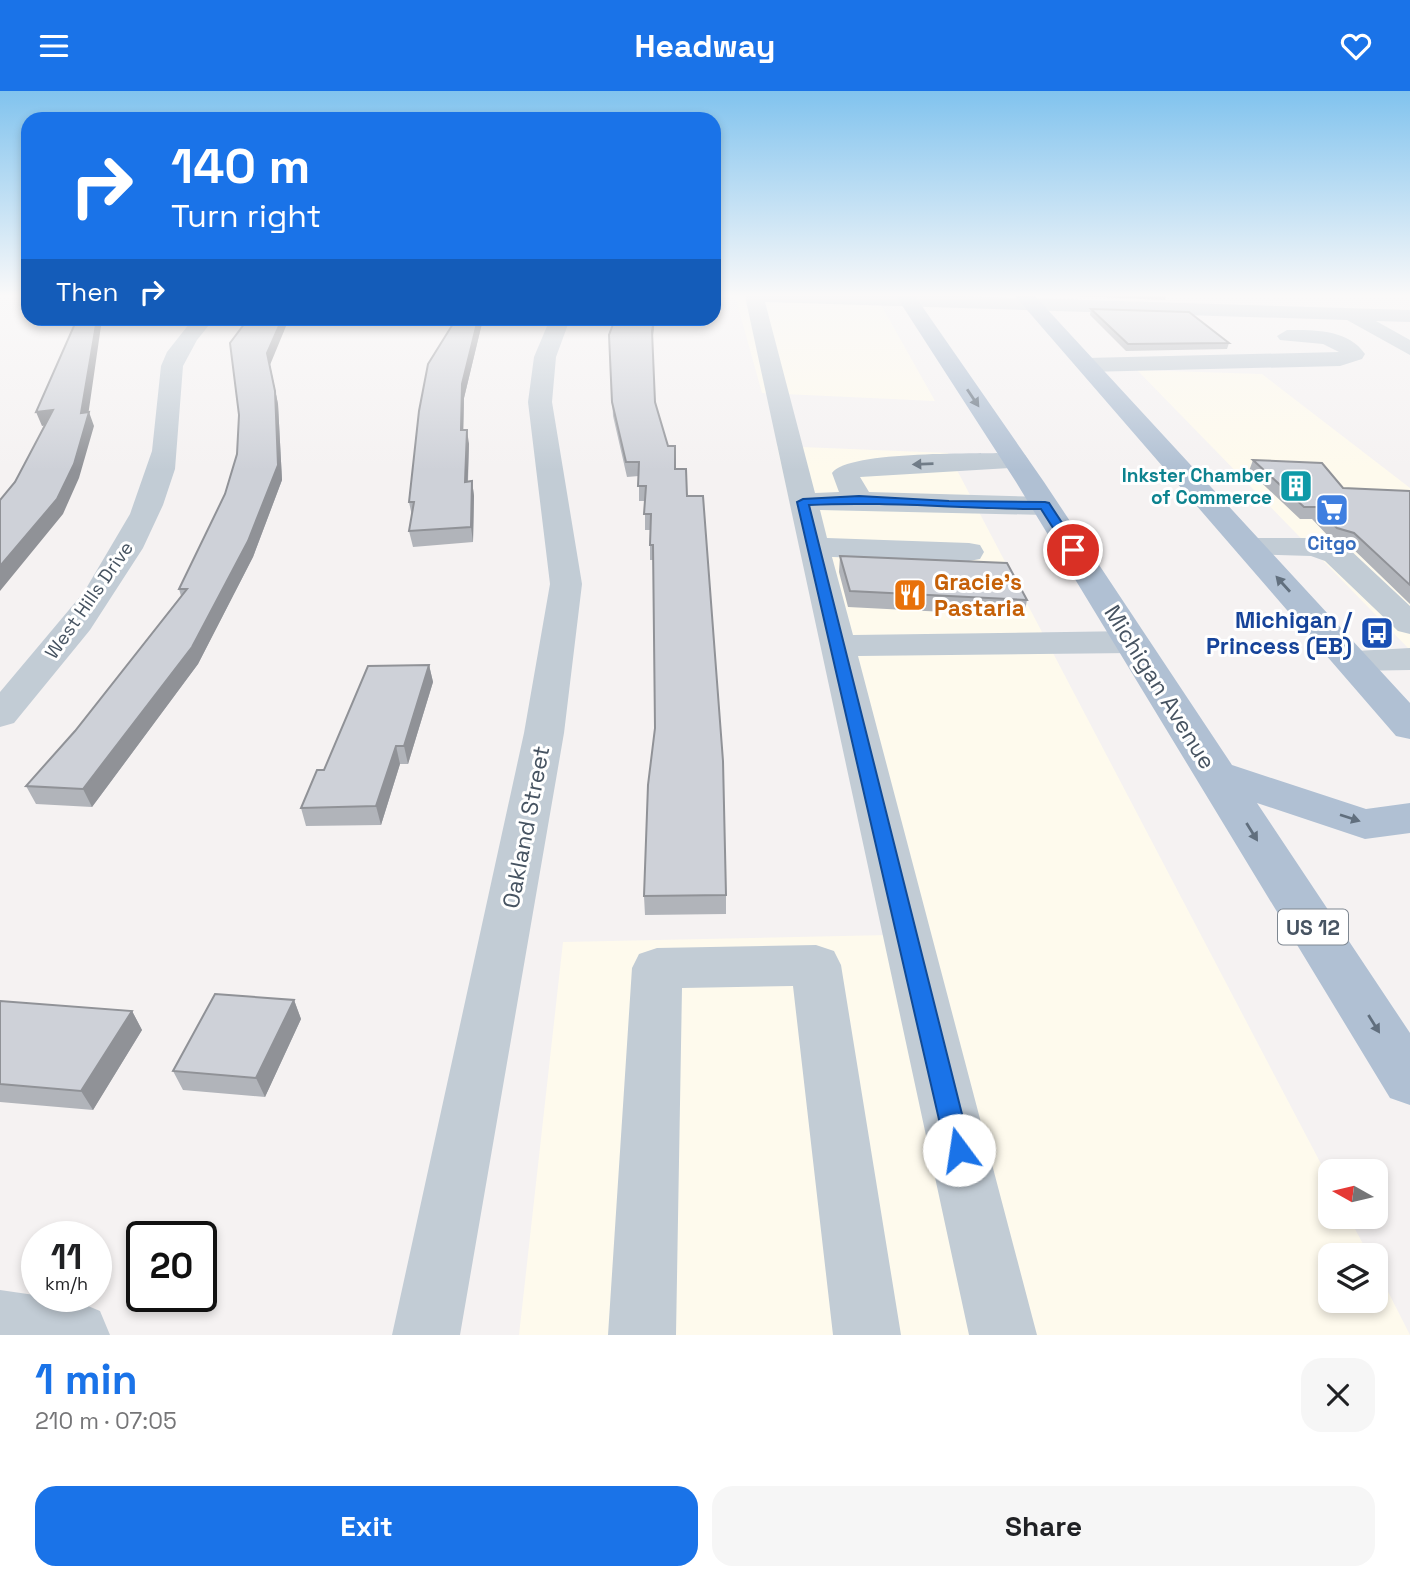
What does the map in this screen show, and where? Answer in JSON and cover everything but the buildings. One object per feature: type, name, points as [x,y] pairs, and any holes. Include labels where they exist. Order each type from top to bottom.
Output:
[{"type":"main road","name":"Michigan Avenue","points":[[944,354],[1045,506],[1410,1080]]},
{"type":"main road","points":[[1076,354],[1410,727]]},
{"type":"main road","points":[[1215,774],[1365,824],[1410,818]]},
{"type":"street","name":"West Hills Drive","points":[[0,715],[44,665],[102,587],[141,522],[160,474],[165,449],[168,375],[176,354]]},
{"type":"street","name":"Oakland Street","points":[[426,1335],[544,733],[566,585],[554,483],[541,427],[540,402],[546,354]]},
{"type":"street","points":[[768,354],[1003,1335]]},
{"type":"street","points":[[1249,354],[1257,361]]},
{"type":"street","points":[[1086,365],[1340,359],[1354,354]]},
{"type":"street","points":[[859,499],[848,485],[846,473],[863,465],[1016,461]]},
{"type":"street","points":[[803,502],[859,499],[949,505],[1045,506]]},
{"type":"street","points":[[814,547],[969,552]]},
{"type":"street","points":[[1250,547],[1314,547],[1336,554],[1410,624]]},
{"type":"street","points":[[838,646],[1132,642]]},
{"type":"street","points":[[1351,660],[1410,659]]},
{"type":"street","points":[[642,1335],[657,968],[816,965],[867,1335]]},
{"type":"street","points":[[0,1324],[76,1335]]},
{"type":"shaded area","points":[[751,354],[909,354],[935,401],[762,393]]},
{"type":"shaded area","points":[[1137,370],[1262,374],[1410,488],[1410,650]]},
{"type":"shaded area","points":[[777,446],[948,453],[1318,1159],[1318,1229],[1355,1229],[1363,1243],[1318,1243],[1318,1313],[1388,1313],[1388,1292],[1410,1335],[519,1335],[563,942],[889,935]]},
{"type":"place","name":"Inkster Chamber of Commerce","points":[[1296,486]]},
{"type":"place","name":"Citgo","points":[[1332,510]]},
{"type":"place","name":"Gracie's Pastaria","points":[[910,595]]},
{"type":"place","name":"Michigan / Princess (EB)","points":[[1377,633]]},
{"type":"route","points":[[959,1150],[803,502],[859,499],[949,505],[1045,506],[1073,550]]}]
